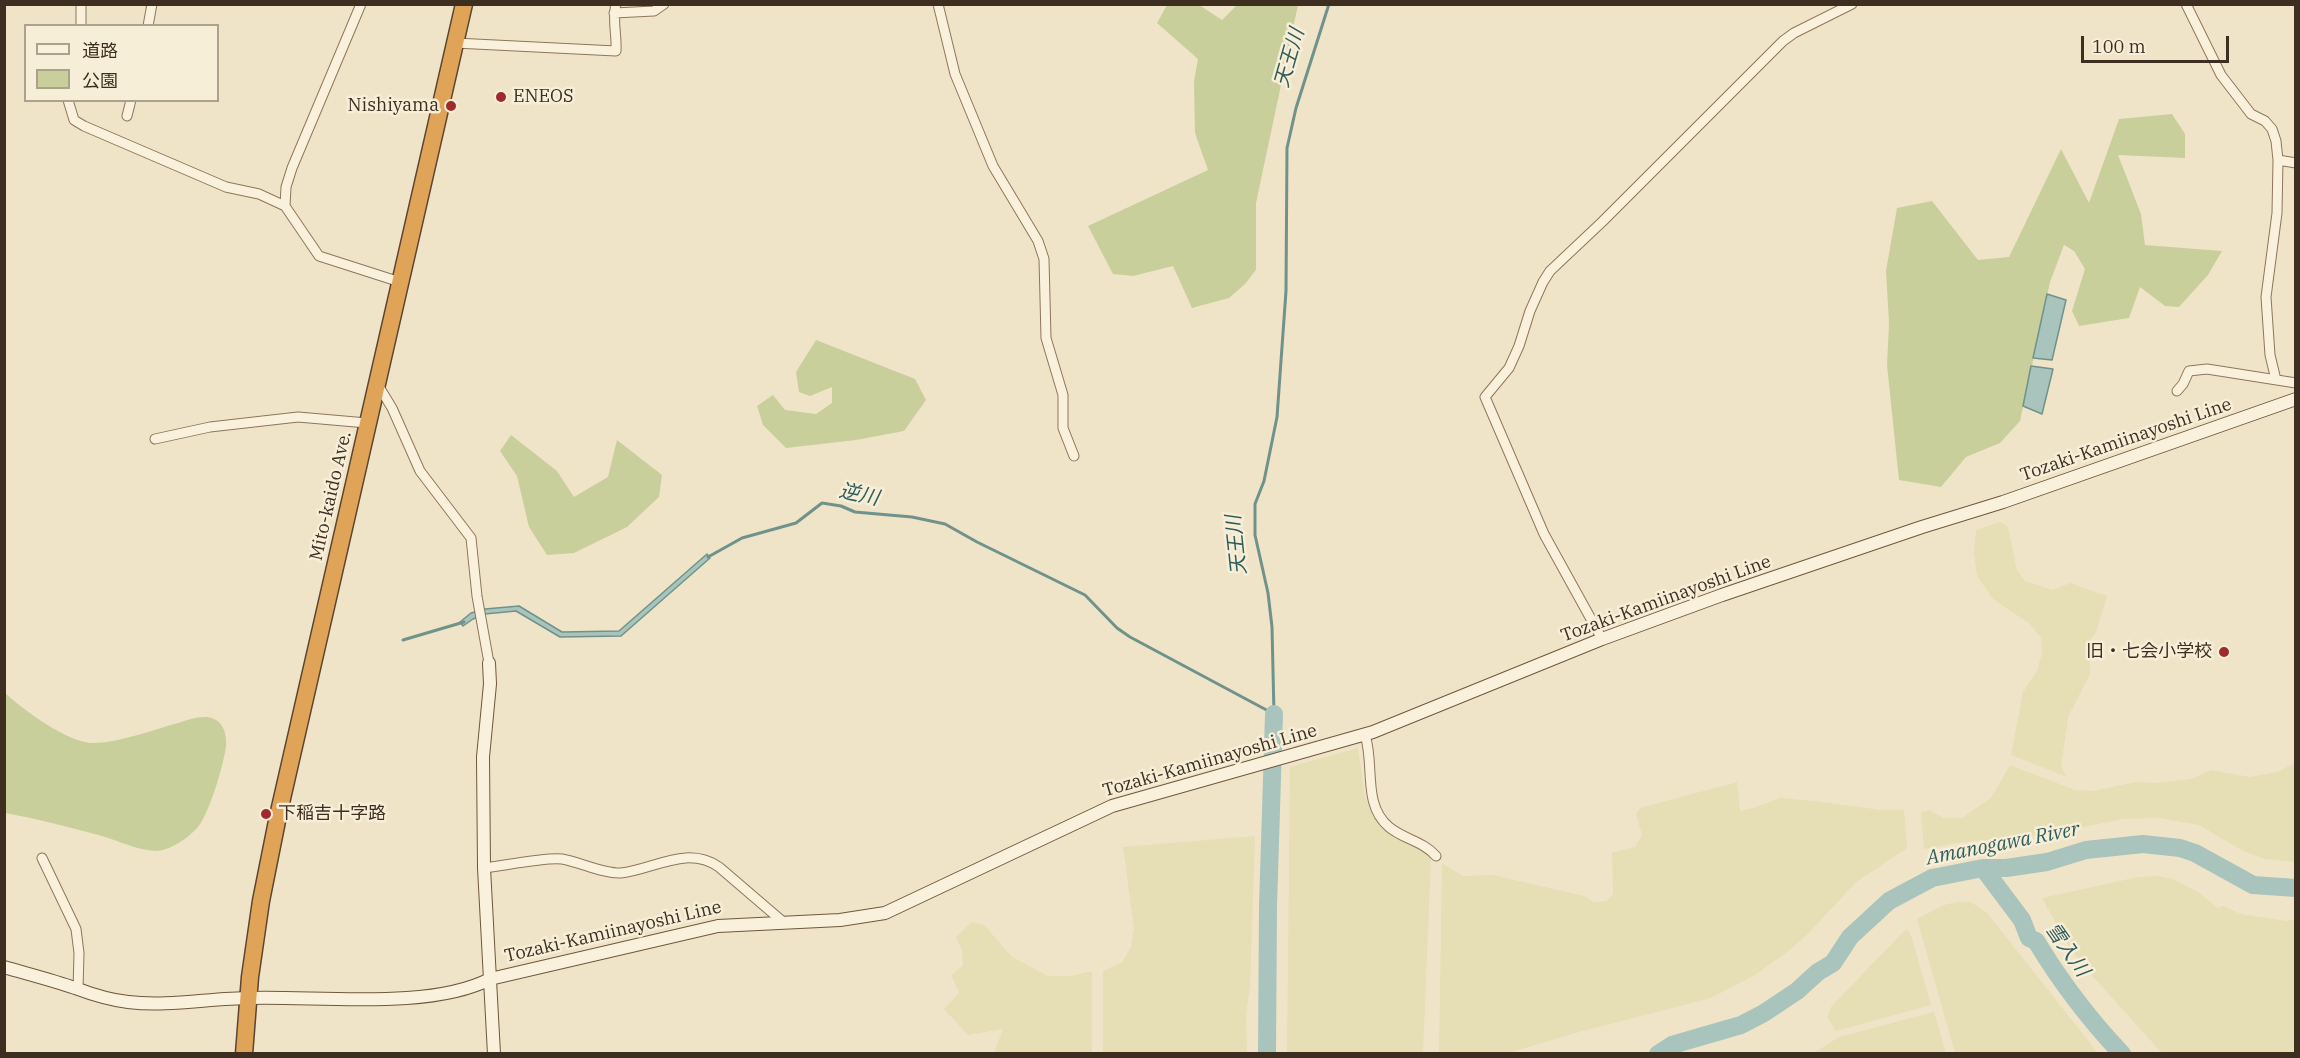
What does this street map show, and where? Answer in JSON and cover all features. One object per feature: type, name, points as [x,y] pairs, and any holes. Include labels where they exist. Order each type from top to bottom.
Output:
[{"type":"highway","name":"Mito-kaido Ave.","points":[[244,1053],[248,998],[261,901],[278,816],[464,4]]},
{"type":"main road","name":"Tozaki-Kamiinayoshi Line","points":[[4,967],[125,1002],[151,1004],[248,998],[393,998],[454,993],[475,987],[490,979],[694,930],[734,923],[840,920],[885,913],[1106,809],[1365,735],[1602,639],[1722,596],[2025,495],[2295,399]]},
{"type":"main road","points":[[489,663],[490,684],[483,758],[484,868],[494,1053]]},
{"type":"street","points":[[81,4],[81,24]]},
{"type":"street","points":[[148,24],[153,4]]},
{"type":"street","points":[[285,206],[286,187],[292,168],[361,4]]},
{"type":"street","points":[[455,43],[616,51],[615,9],[654,12],[664,4]]},
{"type":"street","points":[[938,4],[955,74],[993,166],[1038,241],[1044,259],[1046,338],[1063,395],[1063,428],[1074,456]]},
{"type":"street","points":[[1602,639],[1544,534],[1485,397],[1509,368],[1530,311],[1550,271],[1783,41],[1794,33],[1852,4]]},
{"type":"street","points":[[2186,4],[2221,75],[2251,114],[2265,121],[2276,141],[2277,213],[2266,297],[2270,355],[2276,380]]},
{"type":"street","points":[[69,102],[74,120],[84,126],[226,187],[260,194],[285,206],[319,256],[400,282]]},
{"type":"street","points":[[127,116],[130,102]]},
{"type":"street","points":[[2278,160],[2295,163]]},
{"type":"street","points":[[2177,391],[2189,370],[2207,369],[2295,383]]},
{"type":"street","points":[[376,383],[392,408],[420,471],[471,538],[489,663]]},
{"type":"street","points":[[155,439],[210,427],[298,417],[367,423]]},
{"type":"street","points":[[1365,735],[1369,747],[1373,801],[1377,813],[1387,826],[1430,849],[1436,856]]},
{"type":"street","points":[[484,868],[559,859],[622,873],[668,860],[693,857],[714,863],[782,921]]},
{"type":"street","points":[[42,858],[76,929],[80,953],[78,990]]},
{"type":"shaded area","points":[[2000,522],[2008,527],[2017,570],[2025,581],[2053,590],[2070,583],[2107,596],[2096,632],[2089,642],[2090,674],[2068,717],[2061,767],[2067,777],[2011,755],[2023,692],[2037,671],[2042,653],[2041,638],[2030,624],[1993,599],[1977,576],[1974,553],[1976,530]]},
{"type":"shaded area","points":[[1358,748],[1365,797],[1373,816],[1392,834],[1424,850],[1431,858],[1423,1053],[1287,1054],[1290,767]]},
{"type":"shaded area","points":[[2295,763],[2295,862],[2264,859],[2243,851],[2199,825],[2159,818],[2123,819],[2049,834],[1956,843],[1924,849],[1921,813],[1929,810],[1944,818],[1962,818],[1991,798],[2010,765],[2075,790],[2093,791],[2136,782],[2155,783],[2191,779],[2211,770],[2250,777],[2277,772]]},
{"type":"shaded area","points":[[1737,782],[1740,811],[1780,798],[1881,810],[1904,810],[1907,848],[1855,883],[1807,935],[1786,953],[1753,976],[1711,998],[1508,1053],[1439,1053],[1442,863],[1463,876],[1493,875],[1584,896],[1594,902],[1606,901],[1613,894],[1612,853],[1635,847],[1642,835],[1636,814],[1640,808]]},
{"type":"shaded area","points":[[1255,836],[1250,986],[1246,1015],[1247,1053],[1103,1053],[1103,971],[1122,962],[1131,947],[1134,928],[1123,847]]},
{"type":"shaded area","points":[[2157,876],[2172,879],[2198,892],[2218,908],[2223,906],[2241,914],[2286,921],[2295,919],[2295,1053],[2162,1053],[2084,967],[2068,945],[2042,898],[2138,877]]},
{"type":"shaded area","points":[[1971,902],[1987,913],[2098,1053],[1955,1053],[1917,919],[1944,905]]},
{"type":"shaded area","points":[[972,922],[984,925],[1012,957],[1048,976],[1071,976],[1092,971],[1092,1053],[994,1053],[1003,1029],[968,1035],[944,1009],[959,993],[951,975],[963,966],[962,950],[956,937]]},
{"type":"shaded area","points":[[1905,930],[1910,932],[1931,1005],[1836,1031],[1827,1017],[1831,1007]]},
{"type":"shaded area","points":[[1934,1012],[1946,1053],[1814,1053],[1839,1037]]},
{"type":"green space","points":[[1167,5],[1199,5],[1222,20],[1237,5],[1298,5],[1256,203],[1256,270],[1229,298],[1192,308],[1173,266],[1133,276],[1113,274],[1088,226],[1208,170],[1195,133],[1194,81],[1198,59],[1157,23]]},
{"type":"green space","points":[[2172,114],[2185,134],[2185,158],[2118,155],[2141,214],[2145,245],[2222,251],[2208,275],[2179,307],[2165,306],[2140,287],[2129,318],[2079,326],[2072,311],[2085,269],[2074,251],[2064,245],[2050,282],[2020,421],[2000,443],[1966,457],[1941,487],[1899,480],[1887,365],[1889,323],[1886,271],[1897,208],[1932,201],[1978,260],[2009,257],[2061,149],[2089,203],[2119,119]]},
{"type":"green space","points":[[816,340],[915,379],[926,400],[904,431],[856,440],[786,448],[763,425],[757,406],[773,395],[785,410],[816,414],[832,403],[832,387],[810,396],[799,392],[796,372]]},
{"type":"green space","points":[[511,435],[557,471],[574,497],[608,477],[617,440],[662,475],[659,497],[627,527],[574,553],[547,555],[529,527],[517,476],[500,451]]},
{"type":"green space","points":[[4,692],[46,724],[84,742],[115,740],[196,718],[206,717],[217,721],[225,734],[225,754],[211,800],[198,827],[178,843],[167,849],[155,851],[66,826],[5,813]]},
{"type":"water","points":[[2047,294],[2066,300],[2052,360],[2033,358]]},
{"type":"water","points":[[2031,366],[2053,369],[2042,414],[2023,406]]},
{"type":"water","points":[[707,554],[710,558],[621,636],[560,637],[516,611],[485,614],[463,626],[460,622],[471,613],[485,609],[519,606],[562,632],[619,631]]},
{"type":"waterway","name":"天王川","points":[[708,557],[742,538],[796,523],[822,503],[841,506],[855,512],[912,517],[945,524],[1085,595],[1117,628],[1130,637],[1274,714],[1272,627],[1268,593],[1255,535],[1255,504],[1264,481],[1277,417],[1286,291],[1287,148],[1296,108],[1329,4]]},
{"type":"waterway","name":"逆川","points":[[403,640],[464,622]]},
{"type":"waterway","name":"天王川","points":[[1267,1054],[1268,906],[1274,714]]},
{"type":"waterway","name":"Amanogawa River","points":[[1658,1054],[1672,1045],[1741,1025],[1764,1013],[1833,963],[1850,937],[1889,901],[1932,878],[1983,868],[2006,868],[2047,862],[2086,850],[2143,844],[2180,848],[2195,853],[2253,885],[2296,888]]},
{"type":"waterway","name":"雪入川","points":[[1983,868],[2022,920],[2029,938],[2036,941],[2076,1000],[2122,1054]]},
{"type":"place","name":"ENEOS","points":[[501,97]]},
{"type":"place","name":"Nishiyama","points":[[451,106]]},
{"type":"place","name":"旧・七会小学校","points":[[2224,652]]},
{"type":"place","name":"下稲吉十字路","points":[[266,814]]}]
